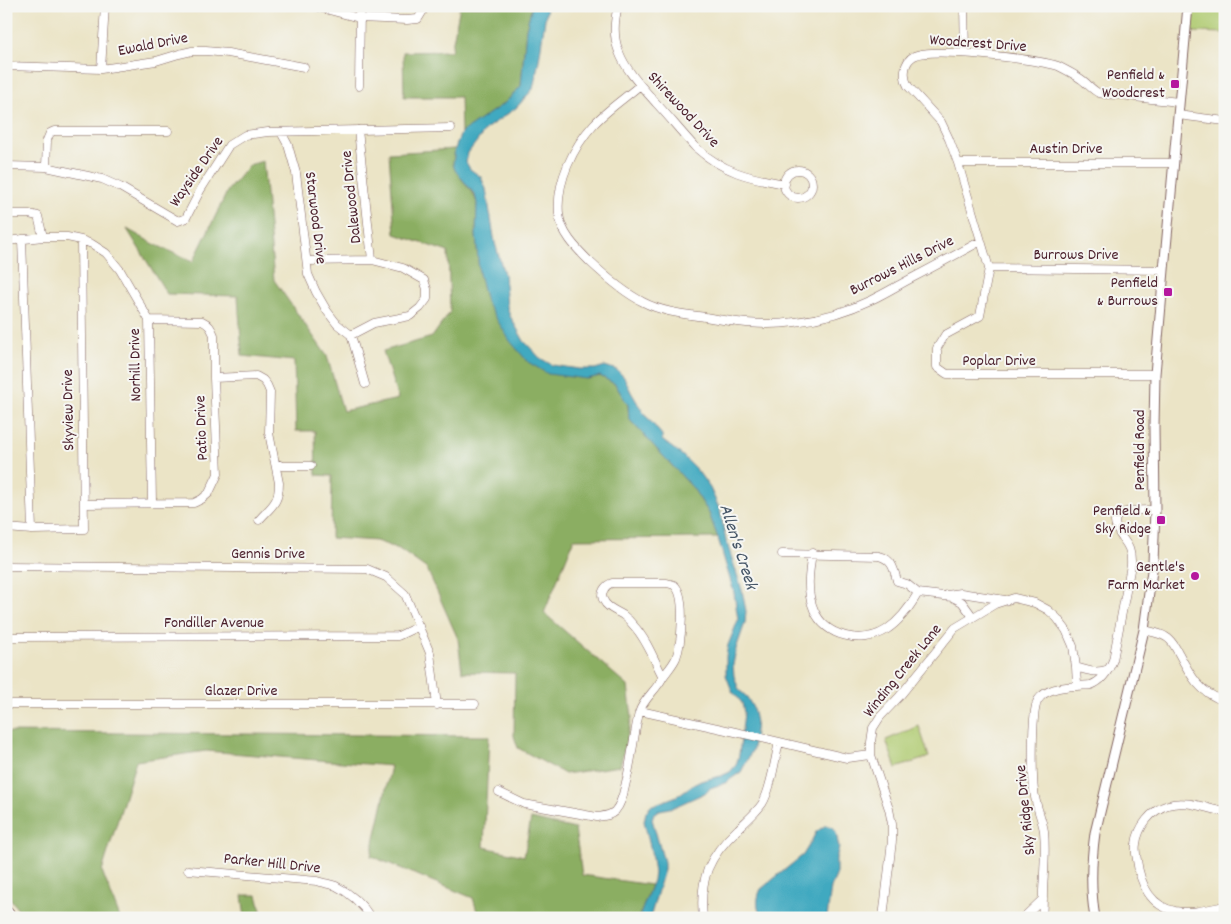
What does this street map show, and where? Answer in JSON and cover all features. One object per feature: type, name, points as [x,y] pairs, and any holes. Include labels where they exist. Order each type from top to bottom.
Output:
[{"type":"main road","name":"Penfield Road","points":[[1095,918],[1091,895],[1091,880],[1095,833],[1144,630],[1150,597],[1155,510],[1155,374],[1188,6]]},
{"type":"main road","points":[[6,910],[13,918]]},
{"type":"street","points":[[101,68],[105,6]]},
{"type":"street","points":[[314,6],[360,18],[407,20],[418,19],[426,6]]},
{"type":"street","points":[[359,86],[360,6]]},
{"type":"street","name":"Shirewood Drive","points":[[618,6],[615,38],[619,52],[627,67],[640,85],[695,147],[717,164],[750,178],[785,184]]},
{"type":"street","points":[[964,6],[965,53]]},
{"type":"street","name":"Ewald Drive","points":[[6,66],[101,68],[156,61],[192,51],[206,50],[304,67]]},
{"type":"street","name":"Woodcrest Drive","points":[[989,268],[949,139],[943,126],[931,110],[905,81],[904,72],[910,58],[919,54],[965,53],[1051,64],[1072,74],[1098,93],[1179,102]]},
{"type":"street","name":"Burrows Hills Drive","points":[[640,85],[594,124],[583,138],[565,172],[561,189],[559,216],[563,228],[580,252],[626,292],[652,307],[669,312],[736,322],[765,325],[796,322],[834,313],[871,300],[981,241]]},
{"type":"street","points":[[1178,115],[1225,121]]},
{"type":"street","name":"Wayside Drive","points":[[6,166],[46,167],[102,179],[120,187],[178,221],[186,218],[206,181],[229,145],[245,135],[268,132],[452,128]]},
{"type":"street","name":"Dalewood Drive","points":[[358,130],[372,260]]},
{"type":"street","points":[[46,167],[47,140],[50,133],[168,131]]},
{"type":"street","name":"Starwood Drive","points":[[281,132],[288,145],[296,173],[308,274],[327,311],[337,324],[351,335]]},
{"type":"street","name":"Austin Drive","points":[[958,163],[1174,163]]},
{"type":"street","points":[[6,214],[38,216],[43,237]]},
{"type":"street","name":"Norhill Drive","points":[[6,241],[43,237],[67,237],[92,244],[106,253],[120,270],[149,320],[152,503]]},
{"type":"street","points":[[6,528],[32,530],[22,239]]},
{"type":"street","name":"Skyview Drive","points":[[32,530],[84,528],[81,240]]},
{"type":"street","points":[[307,261],[372,260],[403,268],[424,280],[427,289],[426,299],[420,308],[410,316],[374,323],[351,335],[364,384]]},
{"type":"street","name":"Burrows Drive","points":[[989,268],[1164,270]]},
{"type":"street","name":"Poplar Drive","points":[[989,268],[980,316],[945,335],[937,348],[937,366],[947,374],[1155,374]]},
{"type":"street","name":"Patio Drive","points":[[84,504],[194,503],[209,493],[218,474],[214,335],[211,328],[202,321],[149,320]]},
{"type":"street","points":[[214,378],[256,376],[263,380],[270,392],[268,433],[279,483],[278,498],[275,504],[259,520]]},
{"type":"street","points":[[275,463],[282,466],[312,466]]},
{"type":"street","points":[[1076,667],[1091,672],[1101,672],[1109,669],[1114,660],[1131,565],[1131,552],[1115,522],[1125,512],[1136,509],[1155,510]]},
{"type":"street","points":[[782,554],[884,557],[892,565],[897,581],[906,584],[918,593],[952,597],[962,602],[973,617]]},
{"type":"street","points":[[812,554],[809,586],[813,610],[828,628],[845,636],[855,638],[867,637],[885,630],[895,624],[904,614],[918,593]]},
{"type":"street","name":"Gennis Drive","points":[[6,566],[367,569],[386,577],[405,594],[430,653],[437,705]]},
{"type":"street","points":[[499,792],[524,804],[597,817],[606,816],[614,812],[619,805],[632,756],[640,711],[647,698],[659,686],[675,661],[680,645],[682,611],[681,599],[674,585],[667,583],[607,585],[603,591],[603,601],[624,615],[634,625],[641,634],[663,677]]},
{"type":"street","points":[[945,596],[961,593],[1007,600]]},
{"type":"street","name":"Winding Creek Lane","points":[[871,754],[873,728],[880,717],[899,698],[954,628],[994,604],[1014,598],[1035,603],[1048,610],[1057,618],[1066,630],[1073,646],[1077,686]]},
{"type":"street","name":"Fondiller Avenue","points":[[6,637],[398,636],[419,626]]},
{"type":"street","points":[[1144,630],[1158,633],[1168,638],[1173,643],[1196,683],[1210,695],[1225,701]]},
{"type":"street","name":"Sky Ridge Drive","points":[[1042,918],[1045,870],[1044,829],[1034,789],[1034,711],[1036,702],[1041,695],[1049,690],[1092,684],[1109,669]]},
{"type":"street","name":"Glazer Drive","points":[[6,704],[475,704]]},
{"type":"street","points":[[640,711],[848,758],[871,754],[892,824],[892,840],[883,918]]},
{"type":"street","points":[[703,918],[703,886],[711,862],[724,842],[762,803],[767,794],[779,742]]},
{"type":"street","points":[[1225,812],[1194,804],[1180,803],[1168,805],[1159,809],[1143,824],[1135,847],[1144,888],[1159,904],[1174,911],[1190,912],[1225,906]]},
{"type":"street","name":"Parker Hill Drive","points":[[188,870],[326,883],[351,895],[367,911],[371,918]]},
{"type":"street","points":[[1023,918],[1043,899]]},
{"type":"green space","points":[[460,6],[532,6],[526,29],[521,86],[506,102],[461,133],[460,97],[404,97],[403,52],[451,51]]},
{"type":"green space","points":[[1193,6],[1225,6],[1225,33],[1191,32]]},
{"type":"green space","points":[[455,149],[453,164],[455,170],[474,195],[477,203],[476,235],[479,273],[486,301],[528,362],[587,379],[600,376],[615,384],[628,405],[629,419],[693,488],[709,513],[718,538],[574,539],[544,613],[628,686],[632,717],[620,766],[565,774],[518,748],[514,736],[515,673],[462,672],[458,639],[427,569],[399,549],[376,541],[331,538],[332,476],[316,475],[315,431],[296,431],[294,361],[242,356],[238,296],[167,294],[127,229],[193,262],[228,190],[249,165],[263,161],[274,280],[327,356],[343,411],[398,399],[383,351],[432,337],[450,312],[448,252],[395,234],[389,153]]},
{"type":"green space","points":[[919,726],[929,757],[896,768],[886,740]]},
{"type":"green space","points":[[6,732],[489,736],[484,847],[524,856],[531,819],[575,829],[582,875],[651,885],[639,918],[479,918],[473,898],[371,856],[391,766],[206,751],[136,761],[102,871],[120,918],[25,918],[6,893]]},
{"type":"green space","points":[[242,895],[257,895],[263,918],[245,918]]},
{"type":"water","points":[[532,6],[547,6],[533,89],[516,108],[487,128],[468,153],[466,162],[470,169],[481,177],[486,189],[495,243],[504,274],[507,306],[510,316],[524,341],[540,358],[552,365],[579,369],[595,369],[605,366],[617,370],[624,377],[643,412],[662,435],[662,440],[683,456],[697,470],[710,488],[720,510],[726,540],[742,590],[746,611],[745,623],[736,649],[733,665],[734,676],[739,690],[747,697],[753,708],[756,722],[753,749],[741,772],[725,783],[710,788],[707,792],[674,807],[654,813],[652,819],[664,862],[664,870],[650,918],[639,918],[654,873],[644,821],[646,812],[650,806],[677,796],[701,781],[730,772],[736,765],[739,755],[744,713],[742,703],[732,691],[726,675],[728,645],[738,620],[734,593],[709,513],[693,488],[629,419],[628,405],[615,384],[600,376],[587,379],[548,374],[528,362],[510,341],[486,302],[479,273],[476,235],[477,203],[475,195],[455,170],[453,164],[455,149],[461,133],[506,102],[521,86],[526,29]]},
{"type":"water","points":[[826,825],[833,827],[836,832],[839,848],[836,858],[836,876],[831,887],[827,918],[761,918],[758,896],[761,889],[803,855],[816,832]]},
{"type":"place","name":"Penfield & Woodcrest","points":[[1175,84]]},
{"type":"place","name":"Penfield & Burrows","points":[[1168,292]]},
{"type":"place","name":"Penfield & Sky Ridge","points":[[1161,520]]},
{"type":"place","name":"Gentle's Farm Market","points":[[1195,576]]},
{"type":"water label","name":"Allen's Creek","points":[[737,547]]}]
